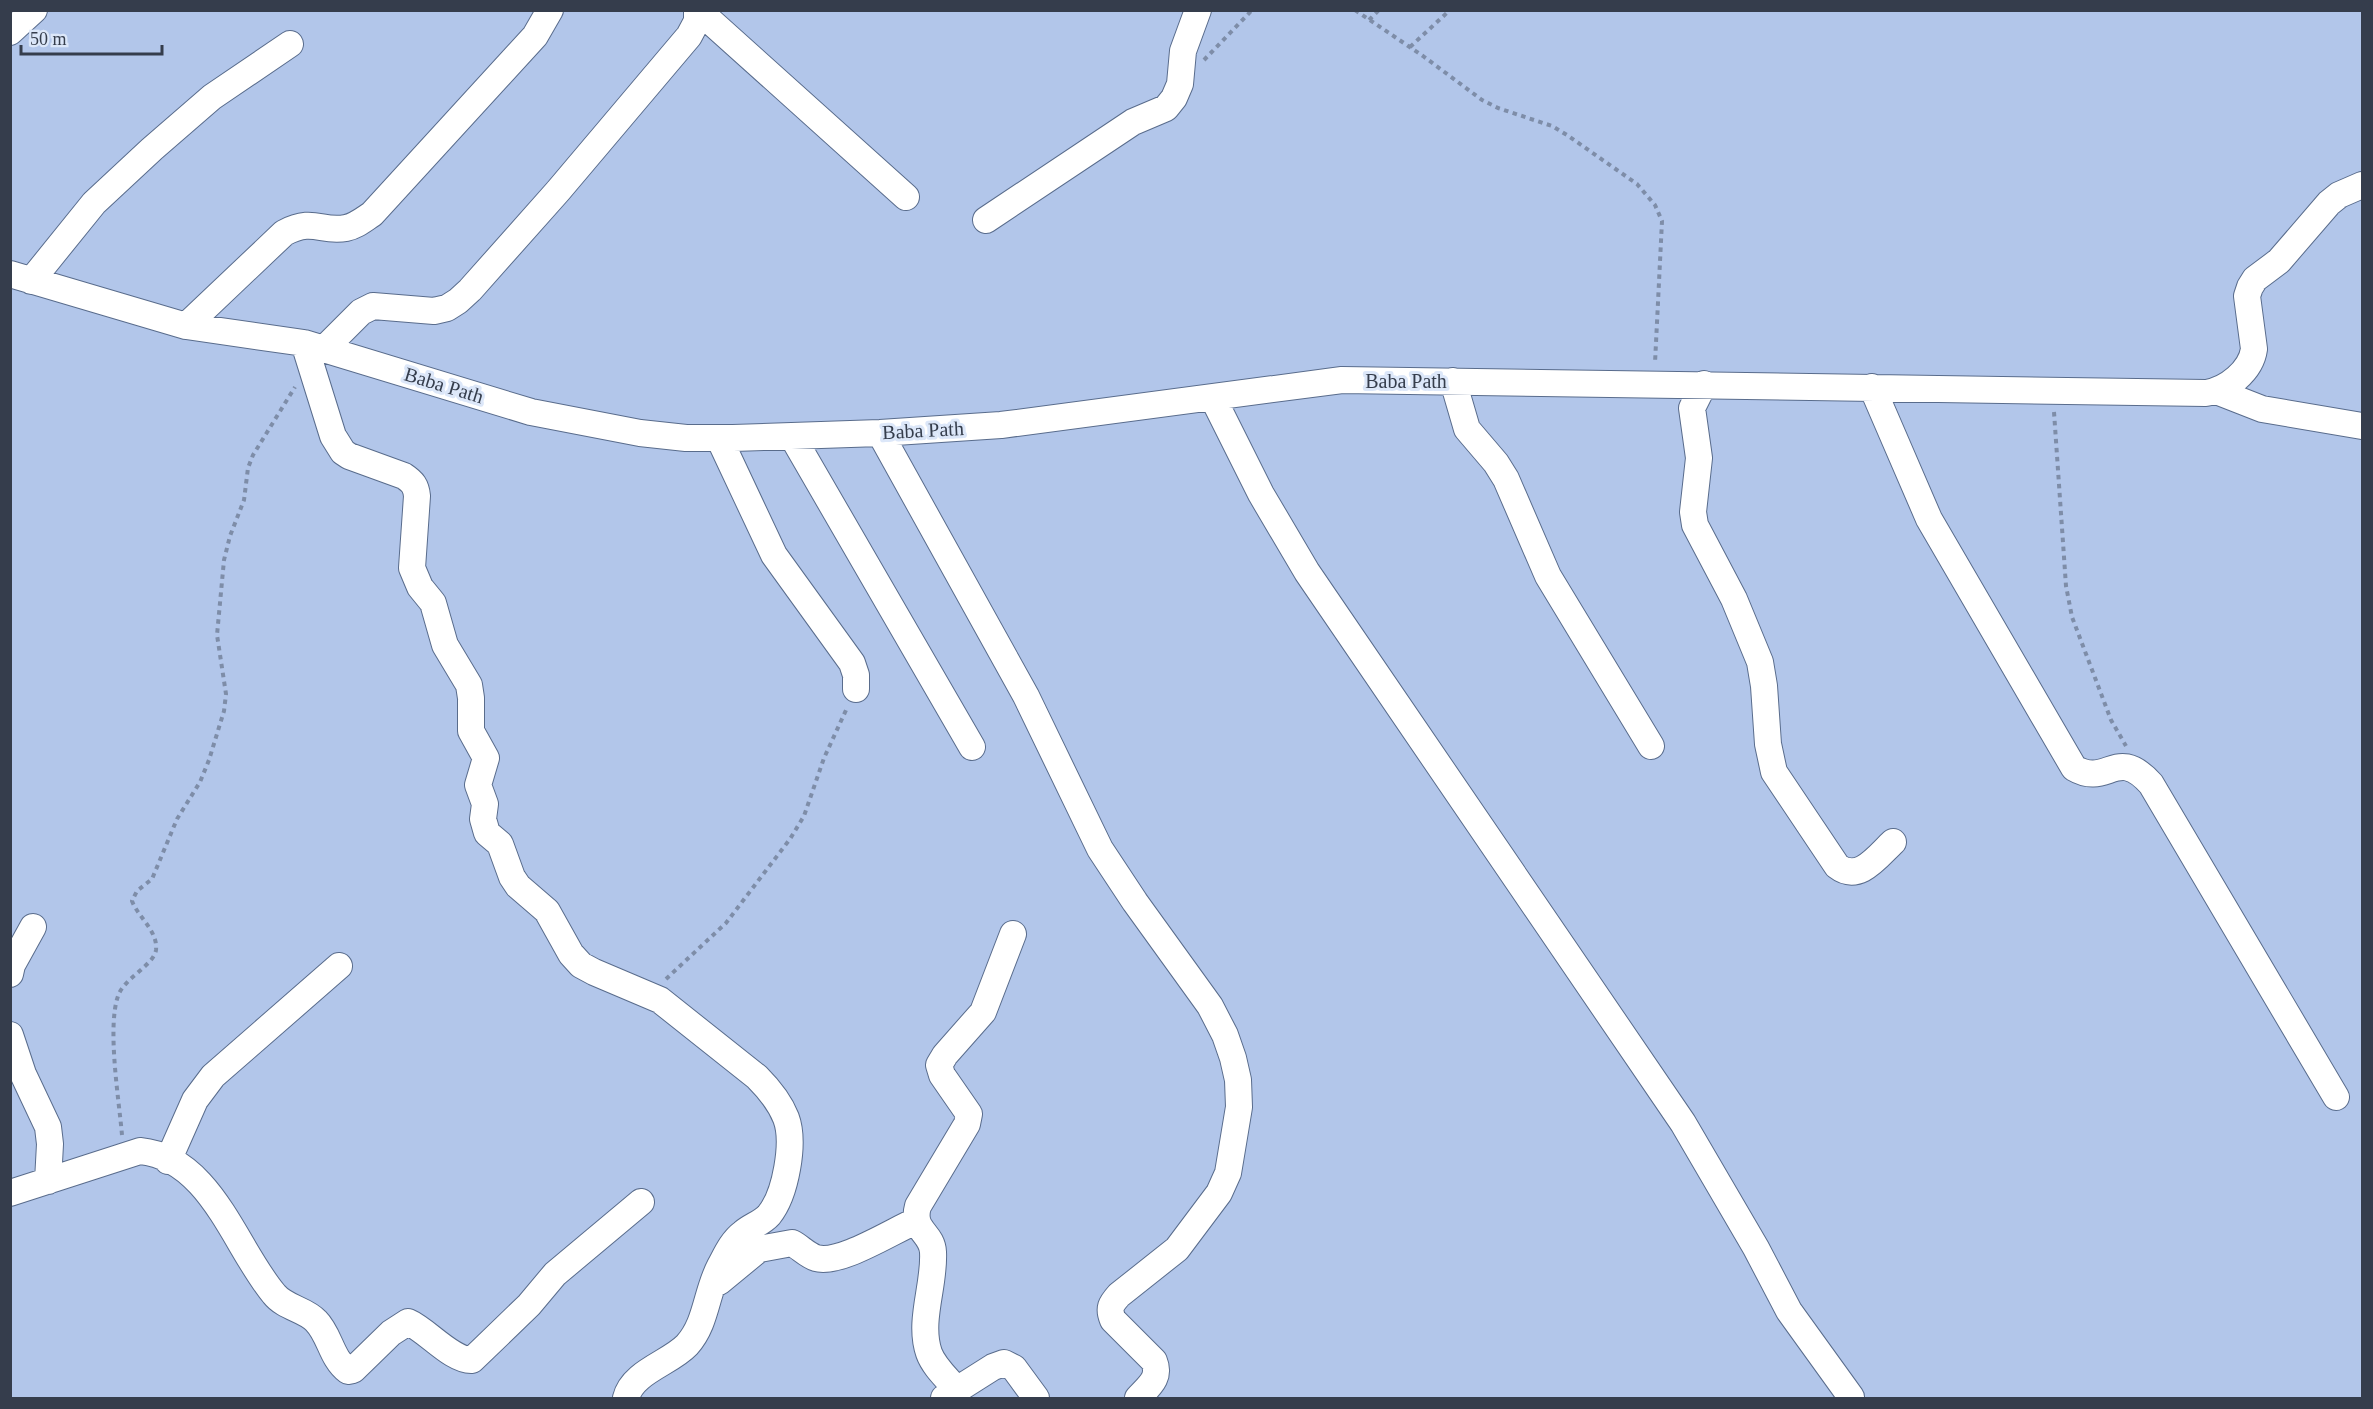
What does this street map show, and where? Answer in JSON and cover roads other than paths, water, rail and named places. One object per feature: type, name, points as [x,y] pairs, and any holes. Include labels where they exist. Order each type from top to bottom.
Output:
[{"type":"street","points":[[10,32],[34,10]]},
{"type":"street","points":[[186,326],[284,233],[297,226],[311,225],[344,229],[372,214],[535,36],[550,10]]},
{"type":"street","points":[[697,10],[906,197]]},
{"type":"street","points":[[626,1398],[639,1379],[685,1347],[696,1334],[702,1322],[718,1269],[735,1239],[764,1220],[772,1211],[786,1175],[789,1135],[785,1116],[758,1077],[660,1000],[581,965],[571,954],[547,911],[518,886],[512,877],[500,844],[487,833],[483,819],[485,804],[478,785],[486,758],[470,724],[471,691],[445,645],[433,603],[420,586],[412,567],[416,488],[412,481],[404,476],[343,452],[333,436],[313,352],[361,312],[373,306],[434,311],[447,308],[470,290],[558,191],[689,36],[697,21],[697,10]]},
{"type":"street","points":[[986,220],[1133,122],[1166,108],[1174,98],[1180,84],[1183,51],[1198,10]]},
{"type":"street","points":[[20,278],[94,203],[152,149],[212,97],[290,44]]},
{"type":"street","points":[[2216,391],[2248,366],[2253,357],[2247,296],[2255,279],[2279,261],[2329,203],[2339,195],[2362,185]]},
{"type":"street","name":"Baba Path","points":[[20,278],[186,326],[313,352],[531,412],[686,438],[880,433],[1001,426],[1342,380],[2216,391]]},
{"type":"street","points":[[1453,381],[1467,429],[1496,463],[1506,479],[1548,576],[1651,746]]},
{"type":"street","points":[[1704,384],[1692,408],[1699,459],[1693,512],[1695,525],[1734,599],[1760,662],[1768,744],[1774,772],[1837,866],[1845,873],[1865,868],[1893,842]]},
{"type":"street","points":[[1863,387],[1929,519],[2074,768],[2084,774],[2096,774],[2118,766],[2137,769],[2151,784],[2336,1097]]},
{"type":"street","points":[[2216,391],[2262,409],[2362,426]]},
{"type":"street","points":[[1213,398],[1261,494],[1307,572],[1683,1123],[1756,1248],[1789,1311],[1851,1397]]},
{"type":"street","points":[[880,433],[1026,696],[1100,849],[1210,1006],[1225,1035],[1233,1058],[1238,1080],[1239,1107],[1228,1173],[1219,1193],[1177,1249],[1119,1295],[1111,1304],[1109,1311],[1113,1320],[1154,1361],[1157,1370],[1155,1380],[1137,1398]]},
{"type":"street","points":[[792,436],[972,747]]},
{"type":"street","points":[[719,438],[774,555],[852,663],[856,675],[856,689]]},
{"type":"street","points":[[10,974],[12,965],[33,927]]},
{"type":"street","points":[[1012,934],[983,1012],[945,1054],[939,1065],[942,1075],[969,1114],[967,1124],[918,1206],[916,1221],[933,1249],[926,1324],[929,1354],[951,1394],[993,1367],[1004,1363],[1014,1368],[1036,1398]]},
{"type":"street","points":[[168,1161],[195,1100],[213,1076],[339,966]]},
{"type":"street","points":[[12,1042],[23,1074],[48,1127],[50,1144],[48,1180]]},
{"type":"street","points":[[10,1192],[145,1151],[168,1161],[189,1173],[213,1198],[275,1296],[318,1322],[337,1360],[348,1371],[352,1370],[391,1333],[408,1322],[458,1356],[468,1361],[472,1360],[529,1305],[555,1274],[642,1202]]},
{"type":"street","points":[[710,1290],[759,1249],[792,1243],[816,1258],[828,1258],[853,1252],[916,1221]]}]
